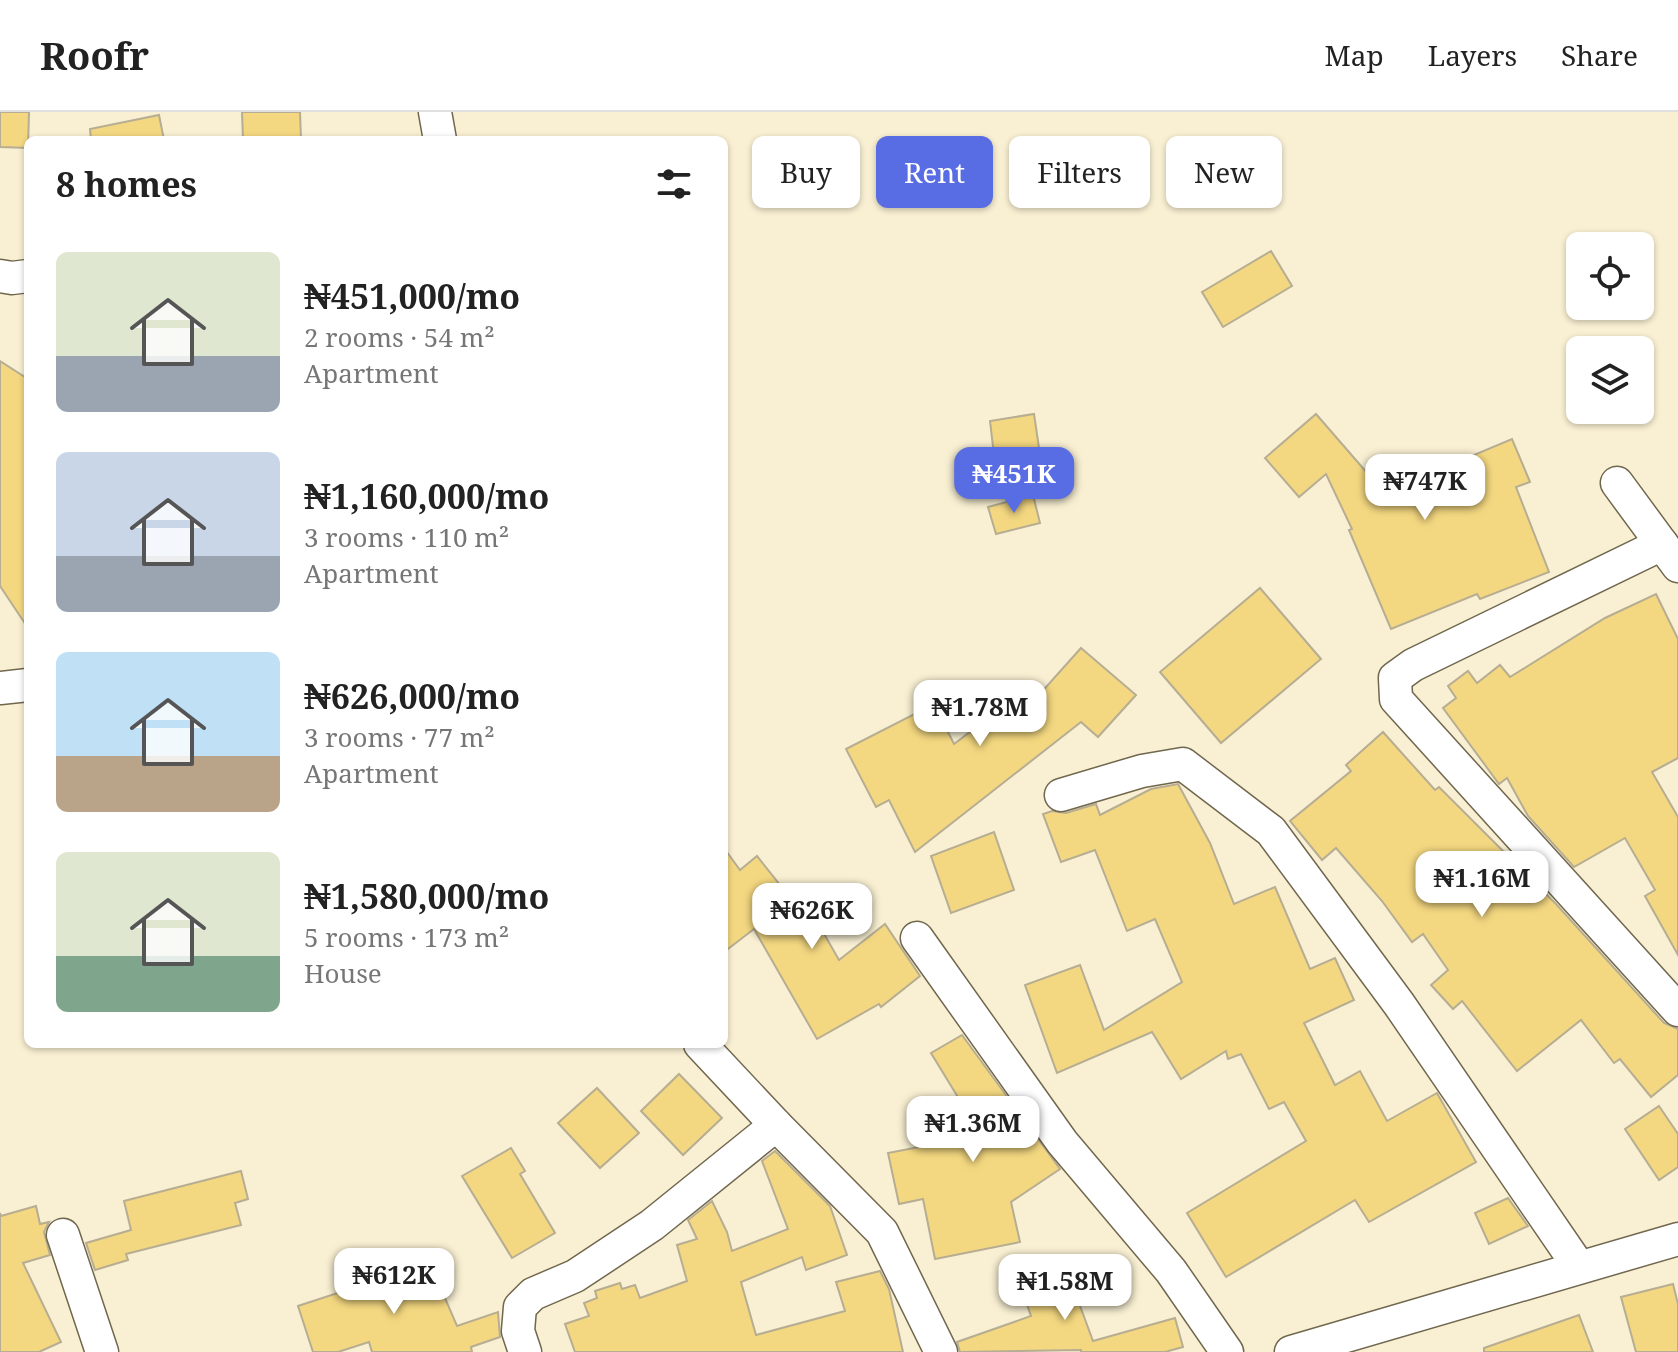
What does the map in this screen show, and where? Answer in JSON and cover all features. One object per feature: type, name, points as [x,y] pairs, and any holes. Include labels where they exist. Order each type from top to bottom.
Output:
[{"type":"street","points":[[435,112],[439,136]]},
{"type":"street","points":[[0,276],[24,276]]},
{"type":"street","points":[[1617,483],[1670,555],[1413,665],[1395,678],[1396,699],[1678,1010]]},
{"type":"street","points":[[0,688],[24,685]]},
{"type":"street","points":[[1061,795],[1142,771],[1183,764],[1271,831],[1399,1004],[1579,1267]]},
{"type":"street","points":[[917,938],[1062,1142],[1171,1271],[1227,1352]]},
{"type":"street","points":[[704,1048],[882,1232],[941,1352]]},
{"type":"street","points":[[525,1352],[518,1331],[520,1307],[533,1294],[575,1276],[652,1225],[776,1125]]},
{"type":"street","points":[[63,1235],[102,1352]]},
{"type":"street","points":[[1291,1352],[1678,1239]]},
{"type":"building","points":[[0,112],[29,112],[28,136],[24,136],[24,148],[0,147]]},
{"type":"building","points":[[242,112],[300,112],[301,136],[243,136]]},
{"type":"building","points":[[159,115],[163,136],[91,136],[90,129]]},
{"type":"building","points":[[1271,251],[1292,286],[1223,327],[1202,292]]},
{"type":"building","points":[[0,361],[24,376],[24,622],[0,586]]},
{"type":"building","points":[[1034,414],[1039,448],[994,455],[990,421]]},
{"type":"building","points":[[1316,414],[1368,474],[1383,467],[1393,489],[1512,439],[1530,482],[1516,487],[1549,572],[1480,599],[1477,594],[1391,629],[1349,530],[1352,529],[1326,474],[1299,497],[1265,458]]},
{"type":"building","points":[[1033,495],[1040,523],[996,534],[988,507]]},
{"type":"building","points":[[1260,588],[1321,659],[1221,743],[1160,672]]},
{"type":"building","points":[[1656,594],[1678,639],[1678,758],[1652,772],[1678,817],[1678,955],[1645,896],[1655,890],[1625,838],[1574,867],[1528,816],[1507,778],[1499,784],[1443,708],[1456,698],[1448,686],[1468,671],[1477,683],[1500,665],[1510,677],[1605,618]]},
{"type":"building","points":[[1081,648],[1136,695],[1098,737],[1081,722],[915,852],[889,800],[876,807],[846,749],[934,704],[954,744],[1032,685],[1039,695]]},
{"type":"building","points":[[1383,732],[1435,790],[1439,787],[1556,904],[1664,1023],[1678,1029],[1678,1075],[1651,1097],[1620,1059],[1614,1063],[1581,1020],[1517,1071],[1462,1001],[1453,1009],[1431,985],[1448,970],[1423,934],[1412,942],[1382,901],[1336,848],[1322,860],[1290,821],[1351,771],[1346,765]]},
{"type":"building","points":[[1178,784],[1210,843],[1234,904],[1275,887],[1310,969],[1335,958],[1354,1000],[1304,1023],[1335,1085],[1360,1071],[1387,1121],[1437,1093],[1476,1162],[1369,1222],[1355,1200],[1226,1277],[1187,1213],[1306,1141],[1284,1102],[1269,1109],[1241,1054],[1228,1059],[1226,1051],[1181,1079],[1152,1032],[1057,1073],[1025,985],[1080,965],[1104,1030],[1182,982],[1155,919],[1127,931],[1095,850],[1061,862],[1043,814],[1052,811],[1066,813],[1096,804],[1100,815],[1151,789]]},
{"type":"building","points":[[994,832],[1014,890],[951,913],[931,856]]},
{"type":"building","points":[[728,854],[740,870],[757,856],[804,915],[811,911],[839,960],[885,924],[920,976],[881,1007],[879,1004],[817,1039],[754,929],[728,949]]},
{"type":"building","points":[[962,1035],[1060,1169],[1011,1202],[1020,1242],[935,1259],[923,1199],[899,1204],[888,1153],[981,1135],[931,1053]]},
{"type":"building","points":[[679,1074],[722,1118],[683,1155],[641,1111]]},
{"type":"building","points":[[597,1088],[639,1133],[600,1168],[558,1123]]},
{"type":"building","points":[[1659,1106],[1678,1134],[1678,1167],[1659,1180],[1625,1129]]},
{"type":"building","points":[[511,1148],[525,1171],[520,1174],[555,1233],[512,1258],[462,1176]]},
{"type":"building","points":[[775,1151],[830,1206],[847,1255],[806,1270],[802,1257],[741,1282],[756,1335],[845,1311],[836,1282],[880,1271],[889,1289],[903,1352],[575,1352],[565,1324],[589,1316],[584,1303],[597,1298],[595,1291],[620,1283],[622,1289],[635,1285],[640,1298],[687,1281],[677,1245],[697,1239],[688,1220],[712,1201],[727,1232],[732,1251],[788,1229],[762,1161]]},
{"type":"building","points":[[241,1171],[248,1199],[235,1203],[241,1225],[126,1254],[128,1260],[95,1270],[86,1243],[131,1230],[124,1201]]},
{"type":"building","points":[[1508,1198],[1528,1226],[1489,1244],[1475,1213]]},
{"type":"building","points":[[36,1206],[40,1224],[49,1222],[44,1232],[50,1255],[23,1263],[61,1342],[39,1352],[0,1352],[0,1213],[1,1216]]},
{"type":"building","points":[[426,1254],[457,1326],[498,1312],[500,1337],[471,1347],[472,1352],[372,1352],[369,1342],[338,1352],[313,1352],[298,1306],[344,1291]]},
{"type":"building","points":[[1062,1257],[1093,1341],[1175,1318],[1183,1347],[1165,1352],[960,1352],[957,1342],[1031,1316],[1016,1274]]},
{"type":"building","points":[[1673,1284],[1678,1304],[1678,1352],[1636,1352],[1621,1297]]},
{"type":"building","points":[[1579,1315],[1593,1352],[1484,1352],[1484,1348]]}]
